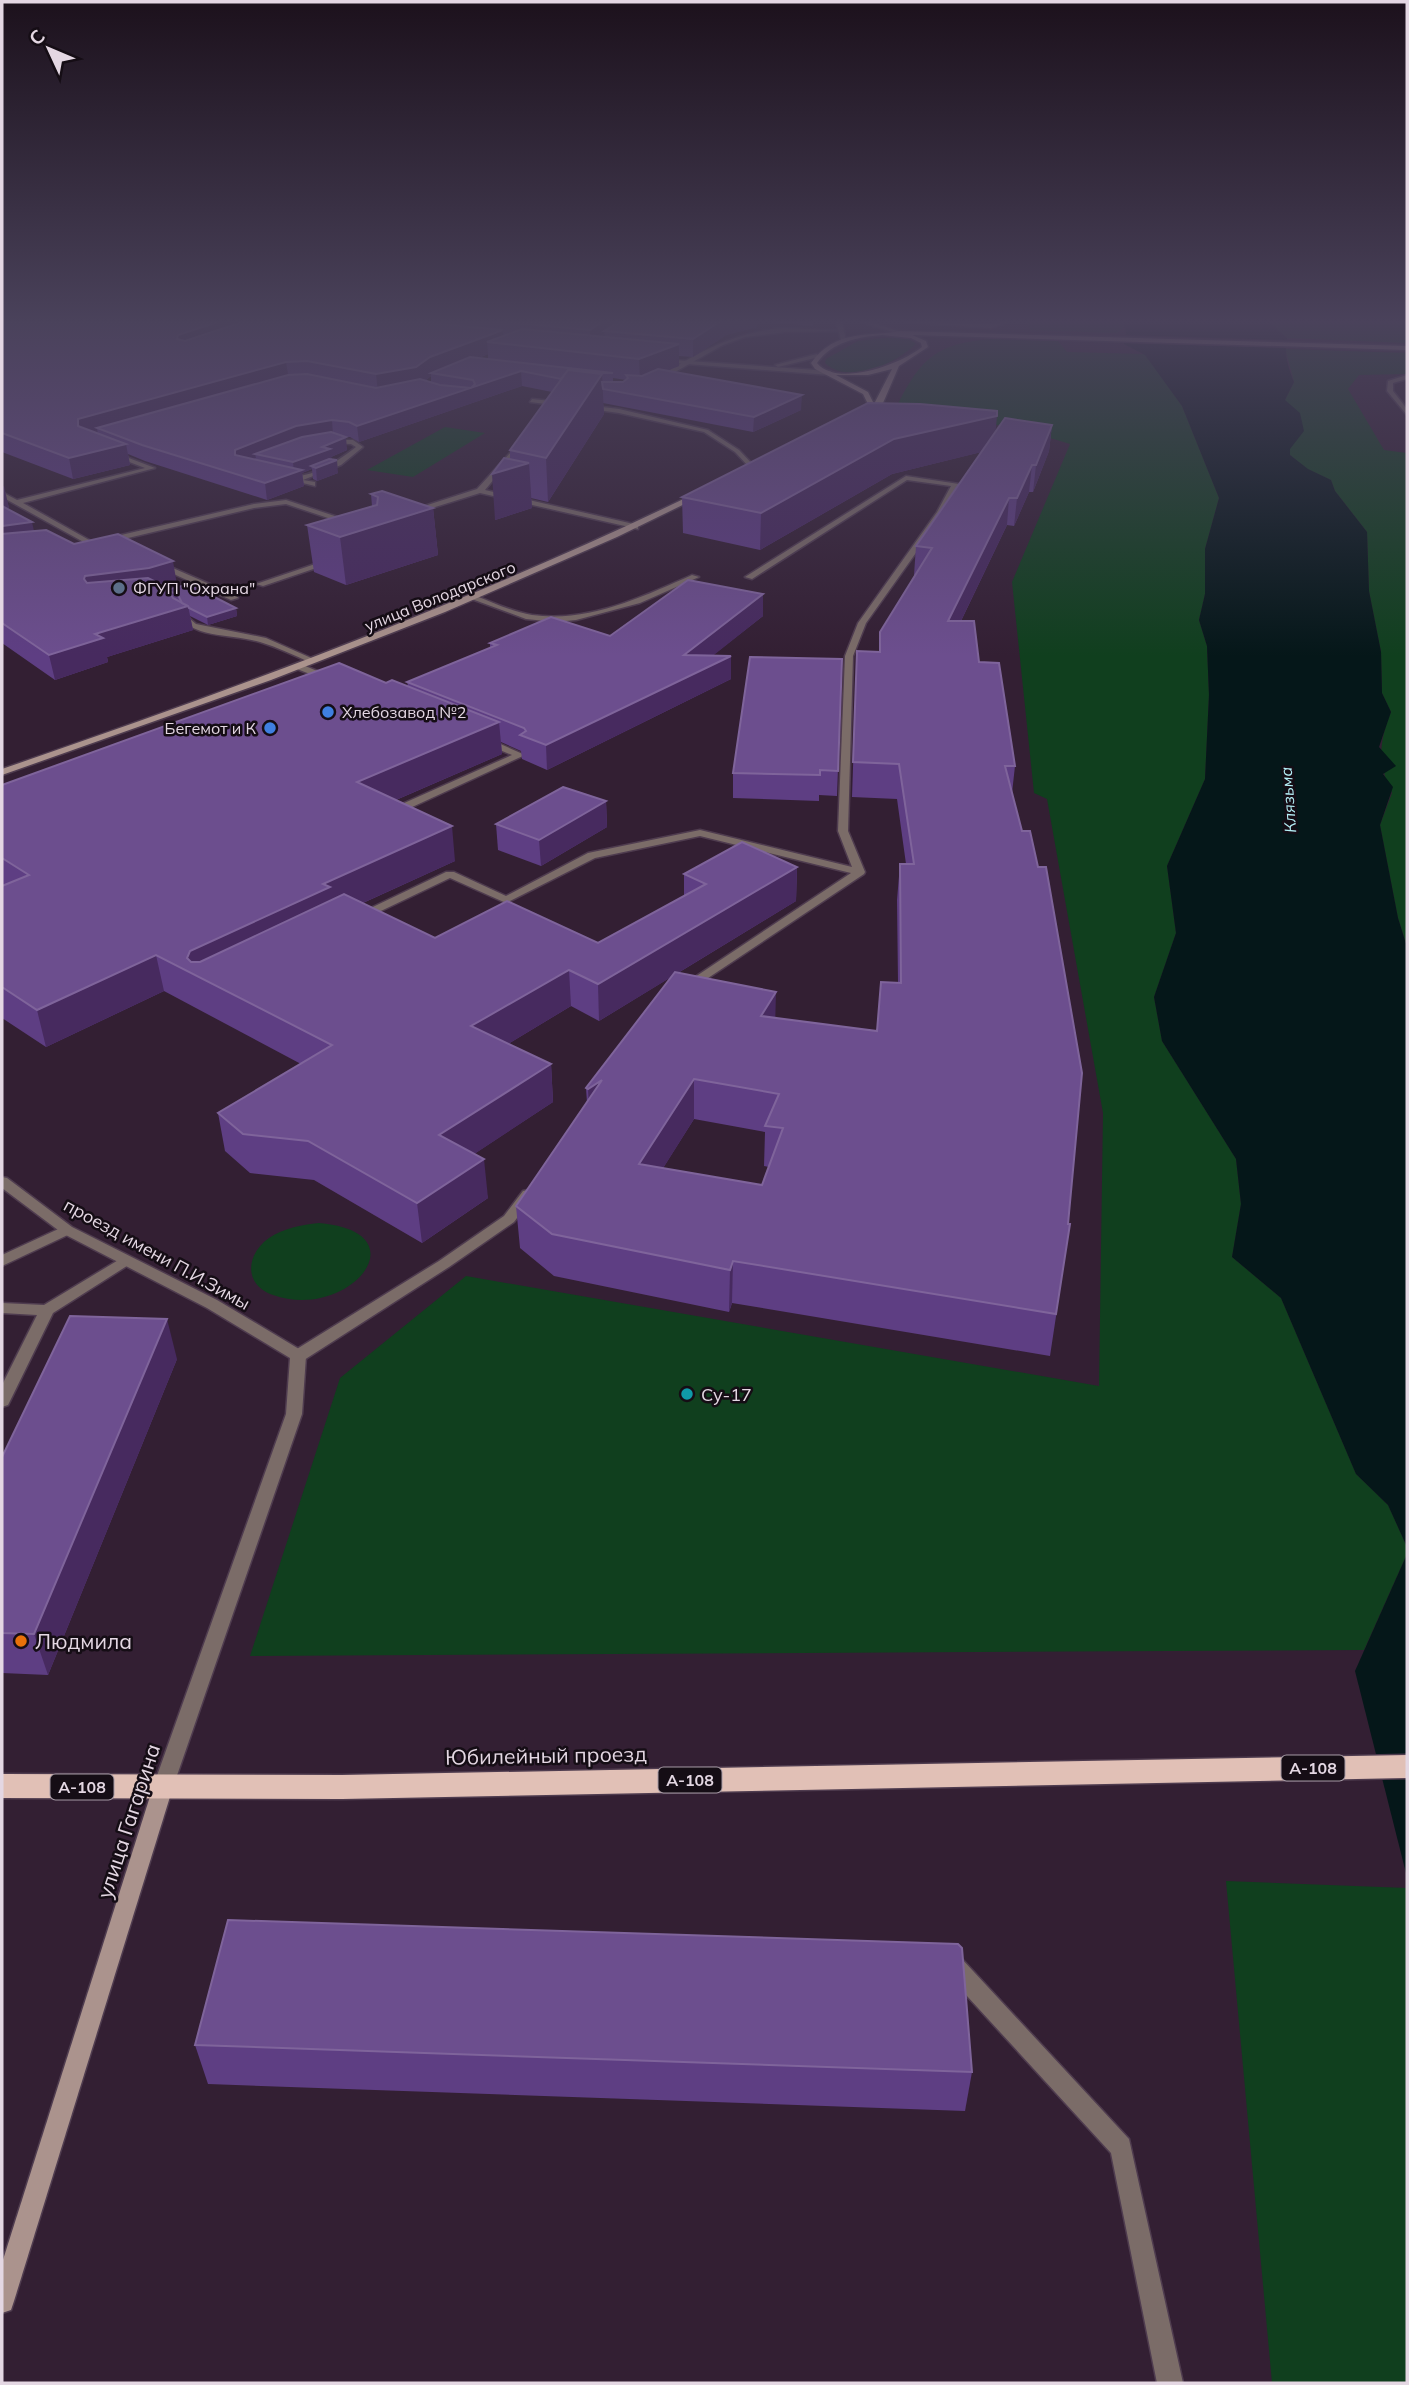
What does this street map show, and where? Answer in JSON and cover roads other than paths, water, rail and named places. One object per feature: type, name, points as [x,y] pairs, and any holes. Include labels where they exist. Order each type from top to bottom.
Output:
[{"type":"highway","name":"Юбилейный проезд","points":[[2,1786],[356,1787],[1407,1766]]},
{"type":"main road","points":[[741,474],[766,461]]},
{"type":"main road","name":"улица Володарского","points":[[2,772],[300,667],[473,598],[635,527],[706,491]]},
{"type":"main road","name":"улица Гагарина","points":[[2,2301],[163,1787]]},
{"type":"street","points":[[480,491],[530,433]]},
{"type":"street","points":[[711,433],[737,451],[753,468]]},
{"type":"street","points":[[296,480],[339,464],[360,447],[353,442],[338,440],[314,443]]},
{"type":"street","points":[[16,502],[152,468],[107,452]]},
{"type":"street","points":[[274,475],[312,484]]},
{"type":"street","points":[[750,577],[906,478],[954,484],[941,512],[862,623],[849,656],[843,831],[860,872]]},
{"type":"street","points":[[401,515],[480,491],[635,527]]},
{"type":"street","points":[[2,494],[89,543],[117,545]]},
{"type":"street","points":[[77,545],[254,506],[286,502],[362,527]]},
{"type":"street","points":[[260,584],[339,559]]},
{"type":"street","points":[[153,561],[234,598]]},
{"type":"street","points":[[473,598],[531,618],[570,618],[614,608],[695,577]]},
{"type":"street","points":[[190,586],[201,583]]},
{"type":"street","points":[[175,607],[181,618],[217,635],[262,639],[314,661]]},
{"type":"street","points":[[300,667],[340,683]]},
{"type":"street","points":[[406,806],[520,755],[471,735]]},
{"type":"street","points":[[350,921],[450,874],[506,900],[592,855],[700,833],[860,872]]},
{"type":"street","points":[[678,993],[860,872]]},
{"type":"street","name":"проезд имени П.И.Зимы","points":[[2,1181],[67,1230],[212,1304],[298,1356]]},
{"type":"street","points":[[298,1356],[444,1264],[509,1219],[533,1187]]},
{"type":"street","points":[[2,1261],[67,1230]]},
{"type":"street","points":[[2,1401],[47,1310],[125,1261]]},
{"type":"street","points":[[2,1308],[47,1310]]},
{"type":"street","name":"улица Гагарина","points":[[163,1787],[294,1414],[298,1356]]},
{"type":"street","points":[[938,1949],[1121,2147],[1170,2383]]},
{"type":"water","name":"Клязьма","points":[[1193,433],[1302,433],[1290,449],[1290,455],[1308,469],[1331,480],[1335,491],[1367,532],[1369,591],[1381,652],[1382,693],[1391,712],[1379,747],[1396,766],[1383,774],[1393,787],[1380,825],[1398,918],[1407,947],[1407,1547],[1388,1505],[1356,1474],[1281,1298],[1232,1257],[1241,1204],[1236,1159],[1162,1041],[1154,997],[1176,933],[1167,866],[1205,779],[1209,695],[1207,646],[1199,620],[1205,594],[1205,549],[1219,498]]},
{"type":"water","points":[[1407,1554],[1407,1877],[1355,1671]]},
{"type":"place","name":"ФГУП \"Охрана\"","points":[[119,588]]},
{"type":"place","name":"Хлебозавод №2","points":[[328,712]]},
{"type":"place","name":"Бегемот и К","points":[[270,728]]},
{"type":"place","name":"Су-17","points":[[687,1394]]},
{"type":"place","name":"Людмила","points":[[21,1641]]}]
